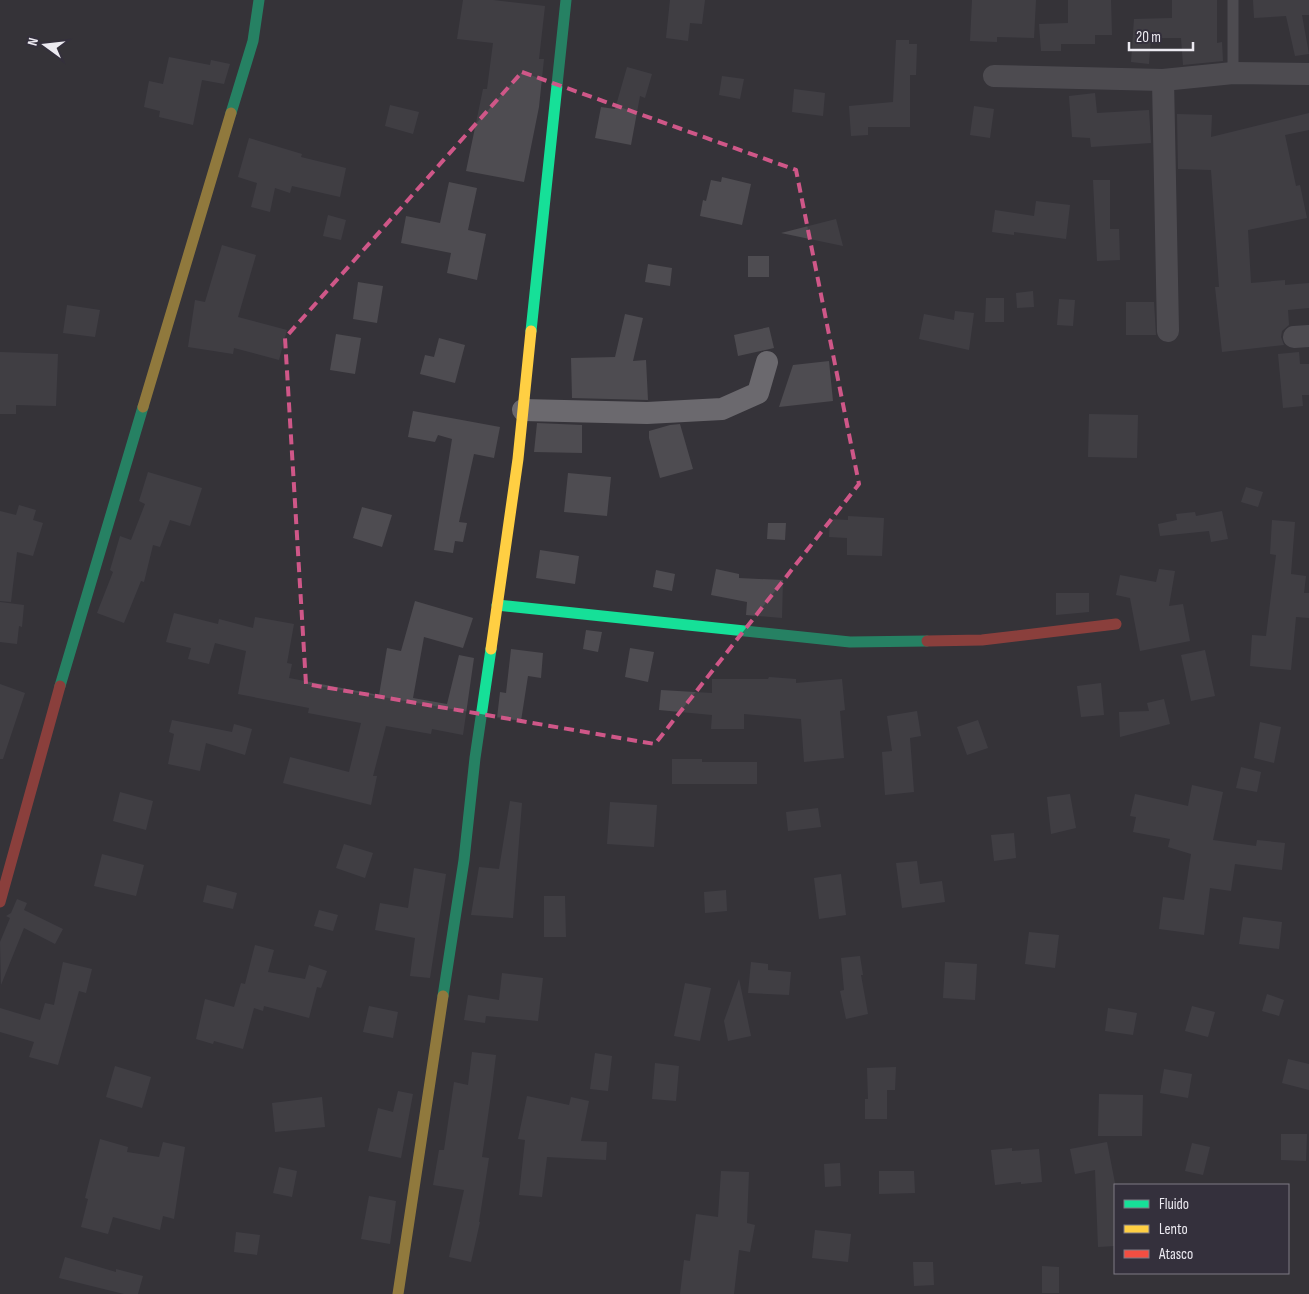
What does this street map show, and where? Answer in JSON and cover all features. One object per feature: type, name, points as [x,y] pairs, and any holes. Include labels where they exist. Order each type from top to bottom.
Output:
[{"type":"street","points":[[0,902],[78,621],[253,41],[259,0]]},
{"type":"street","points":[[398,1294],[464,860],[475,758],[518,459],[566,0]]},
{"type":"street","points":[[994,76],[1163,80],[1232,73],[1309,74]]},
{"type":"street","points":[[1163,80],[1168,332]]},
{"type":"street","points":[[523,410],[647,413],[722,409],[758,393],[767,362]]},
{"type":"street","points":[[497,605],[850,642],[982,640],[1116,624]]},
{"type":"lane","points":[[1232,73],[1233,0]]},
{"type":"highlighted area","points":[[522,72],[796,170],[859,484],[655,744],[306,684],[285,338]]},
{"type":"building","points":[[463,0],[493,0],[545,6],[539,59],[544,59],[539,107],[524,182],[466,171],[483,89],[487,89],[493,43],[457,39]]},
{"type":"building","points":[[670,0],[705,0],[702,24],[690,23],[688,41],[666,38]]},
{"type":"building","points":[[972,0],[1036,0],[1034,38],[997,37],[997,42],[970,41]]},
{"type":"building","points":[[1068,0],[1111,0],[1112,35],[1095,35],[1095,44],[1061,44],[1061,51],[1041,51],[1039,24],[1068,23]]},
{"type":"building","points":[[1172,0],[1217,0],[1217,43],[1222,42],[1223,61],[1183,65],[1181,38],[1151,38],[1149,64],[1131,62],[1134,19],[1172,18]]},
{"type":"building","points":[[1253,0],[1309,0],[1309,15],[1302,15],[1309,54],[1295,56],[1286,16],[1254,18]]},
{"type":"building","points":[[896,40],[909,40],[909,44],[917,44],[916,75],[910,75],[910,127],[868,127],[868,135],[851,136],[849,106],[893,102]]},
{"type":"building","points":[[169,57],[210,65],[211,60],[230,64],[224,84],[202,80],[193,125],[159,117],[160,111],[144,107],[149,81],[163,84]]},
{"type":"building","points":[[627,67],[652,74],[645,98],[640,96],[631,145],[595,138],[601,107],[615,109]]},
{"type":"building","points":[[722,76],[744,79],[740,99],[719,95]]},
{"type":"building","points":[[794,89],[825,93],[823,116],[792,112]]},
{"type":"building","points":[[1095,93],[1097,113],[1149,110],[1151,143],[1091,147],[1090,138],[1072,137],[1069,96]]},
{"type":"building","points":[[390,105],[419,112],[413,134],[385,126]]},
{"type":"building","points":[[974,106],[994,109],[990,138],[970,135]]},
{"type":"building","points":[[1309,113],[1309,130],[1285,135],[1296,186],[1300,185],[1307,218],[1248,230],[1251,283],[1285,280],[1285,285],[1309,283],[1309,308],[1288,310],[1289,325],[1282,331],[1281,337],[1284,345],[1222,352],[1215,287],[1219,287],[1211,170],[1178,169],[1177,114],[1212,115],[1211,137]]},
{"type":"building","points":[[249,138],[302,154],[301,157],[346,168],[340,197],[292,186],[290,193],[275,188],[270,212],[251,207],[257,183],[238,177]]},
{"type":"building","points":[[722,177],[751,184],[742,225],[700,216],[703,200],[706,201],[711,180],[721,182]]},
{"type":"building","points":[[1093,180],[1110,180],[1110,229],[1119,229],[1120,260],[1097,261]]},
{"type":"building","points":[[449,182],[477,188],[468,230],[486,234],[477,280],[447,273],[451,253],[401,243],[406,216],[440,223]]},
{"type":"building","points":[[1036,201],[1070,205],[1066,239],[1014,232],[1014,235],[992,232],[995,210],[1034,216]]},
{"type":"building","points":[[328,215],[346,220],[341,240],[323,236]]},
{"type":"building","points":[[836,219],[843,246],[781,233]]},
{"type":"building","points":[[222,245],[256,255],[238,317],[287,330],[279,360],[234,348],[233,354],[188,347],[195,300],[205,302]]},
{"type":"building","points":[[748,256],[769,256],[769,277],[748,277]]},
{"type":"building","points":[[648,264],[672,268],[670,286],[645,282]]},
{"type":"building","points":[[358,282],[383,286],[377,323],[353,319]]},
{"type":"building","points":[[1033,291],[1034,307],[1017,308],[1016,293]]},
{"type":"building","points":[[986,298],[1004,298],[1004,322],[985,322]]},
{"type":"building","points":[[1059,299],[1075,300],[1073,326],[1057,325]]},
{"type":"building","points":[[1126,302],[1154,302],[1156,335],[1126,335]]},
{"type":"building","points":[[67,305],[100,310],[95,337],[63,333]]},
{"type":"building","points":[[955,311],[974,313],[969,350],[919,339],[924,314],[954,320]]},
{"type":"building","points":[[625,314],[643,318],[633,361],[646,360],[648,400],[572,398],[571,358],[615,357]]},
{"type":"building","points":[[769,327],[774,348],[738,356],[734,335]]},
{"type":"building","points":[[336,334],[361,338],[355,374],[330,370]]},
{"type":"building","points":[[439,338],[465,345],[455,383],[420,374],[425,355],[434,357]]},
{"type":"building","points":[[0,352],[58,354],[56,406],[16,405],[16,414],[0,414]]},
{"type":"building","points":[[1299,352],[1300,364],[1309,364],[1309,395],[1302,395],[1303,406],[1283,408],[1278,354]]},
{"type":"building","points":[[829,361],[833,401],[779,407],[793,365]]},
{"type":"building","points":[[413,411],[500,427],[494,458],[474,454],[459,522],[467,523],[463,542],[455,541],[453,553],[434,550],[452,439],[438,435],[435,442],[408,437]]},
{"type":"building","points":[[1089,414],[1138,415],[1137,458],[1088,457]]},
{"type":"building","points":[[537,423],[582,425],[582,453],[534,452]]},
{"type":"building","points":[[680,424],[693,469],[660,478],[649,438],[649,431]]},
{"type":"building","points":[[148,472],[202,488],[190,526],[170,520],[160,547],[153,545],[144,582],[141,581],[124,623],[97,613],[113,572],[110,570],[120,536],[131,540],[145,504],[139,501]]},
{"type":"building","points":[[568,473],[611,477],[607,516],[564,512]]},
{"type":"building","points":[[1246,487],[1263,492],[1258,507],[1241,502]]},
{"type":"building","points":[[19,505],[36,510],[33,520],[43,523],[33,556],[17,552],[11,602],[0,601],[0,511],[16,515]]},
{"type":"building","points":[[362,507],[392,515],[382,547],[353,538]]},
{"type":"building","points":[[1222,511],[1228,539],[1211,542],[1209,531],[1160,536],[1158,524],[1177,520],[1176,514],[1195,512],[1196,516]]},
{"type":"building","points":[[848,516],[884,518],[882,556],[847,555],[847,538],[829,537],[830,519],[848,520]]},
{"type":"building","points":[[1272,520],[1295,522],[1291,574],[1306,576],[1304,593],[1309,593],[1309,618],[1296,617],[1291,670],[1250,666],[1252,635],[1266,636],[1276,555],[1270,554]]},
{"type":"building","points":[[768,523],[786,523],[785,540],[767,539]]},
{"type":"building","points":[[540,550],[579,556],[575,584],[536,578]]},
{"type":"building","points":[[716,569],[739,574],[739,578],[783,580],[782,618],[746,615],[747,602],[711,595]]},
{"type":"building","points":[[1159,569],[1175,571],[1169,606],[1183,604],[1190,641],[1140,651],[1130,598],[1116,595],[1120,575],[1156,582]]},
{"type":"building","points":[[656,570],[675,574],[672,591],[653,587]]},
{"type":"building","points":[[1056,593],[1089,593],[1089,612],[1056,615]]},
{"type":"building","points":[[415,601],[473,618],[463,648],[424,637],[413,698],[447,704],[459,655],[474,658],[463,735],[432,729],[431,734],[386,726],[373,776],[377,776],[371,805],[283,783],[290,757],[349,772],[361,723],[308,713],[309,708],[238,694],[246,651],[215,643],[209,664],[188,659],[191,648],[166,642],[174,613],[218,624],[219,619],[253,628],[255,617],[294,624],[287,663],[292,664],[289,678],[379,695],[387,648],[401,651]]},
{"type":"building","points":[[0,602],[24,605],[22,627],[19,626],[17,644],[0,642]]},
{"type":"building","points":[[586,630],[602,632],[598,652],[583,649]]},
{"type":"building","points":[[630,648],[654,652],[648,682],[625,677]]},
{"type":"building","points":[[511,649],[543,653],[541,678],[528,676],[521,721],[497,718],[500,692],[506,693]]},
{"type":"building","points":[[1205,650],[1215,696],[1191,701],[1181,655]]},
{"type":"building","points":[[769,677],[796,679],[796,683],[842,679],[845,710],[840,711],[844,758],[804,762],[801,719],[744,714],[744,729],[711,729],[712,715],[659,710],[661,690],[712,693],[712,679],[768,679]]},
{"type":"building","points":[[1101,683],[1104,715],[1081,717],[1077,686]]},
{"type":"building","points":[[0,684],[25,693],[3,759],[0,759]]},
{"type":"building","points":[[1164,699],[1170,724],[1120,737],[1119,712],[1149,711],[1147,703]]},
{"type":"building","points":[[917,711],[921,736],[910,738],[914,792],[885,795],[882,752],[892,751],[887,716]]},
{"type":"building","points":[[172,720],[232,732],[234,724],[252,729],[245,755],[206,743],[200,771],[168,764],[174,734],[169,732]]},
{"type":"building","points":[[978,720],[988,748],[967,755],[957,727]]},
{"type":"building","points":[[1260,722],[1281,727],[1274,763],[1254,758]]},
{"type":"building","points":[[672,759],[702,759],[702,762],[757,762],[757,784],[672,784]]},
{"type":"building","points":[[1241,767],[1261,772],[1257,792],[1236,788]]},
{"type":"building","points":[[1192,785],[1223,792],[1213,840],[1256,846],[1257,840],[1285,843],[1282,870],[1235,864],[1231,891],[1210,888],[1204,935],[1159,929],[1163,897],[1184,900],[1191,854],[1168,847],[1170,839],[1133,832],[1136,817],[1130,816],[1135,794],[1188,806]]},
{"type":"building","points":[[120,792],[153,801],[146,830],[113,821]]},
{"type":"building","points":[[1070,794],[1076,828],[1051,834],[1047,797]]},
{"type":"building","points":[[510,801],[522,803],[513,918],[471,915],[479,867],[499,869]]},
{"type":"building","points":[[610,802],[657,805],[654,847],[607,844]]},
{"type":"building","points":[[818,808],[821,827],[788,831],[786,812]]},
{"type":"building","points":[[1014,833],[1016,858],[994,861],[991,835]]},
{"type":"building","points":[[344,844],[373,853],[365,878],[336,868]]},
{"type":"building","points":[[102,854],[144,865],[136,896],[94,886]]},
{"type":"building","points":[[917,861],[920,884],[942,881],[945,902],[902,908],[896,863]]},
{"type":"building","points":[[414,868],[446,874],[430,978],[410,976],[415,938],[375,930],[380,903],[408,908]]},
{"type":"building","points":[[841,874],[846,915],[819,919],[814,878]]},
{"type":"building","points":[[207,885],[237,893],[233,909],[203,902]]},
{"type":"building","points":[[726,890],[727,911],[705,913],[704,892]]},
{"type":"building","points":[[544,896],[565,896],[566,937],[544,937]]},
{"type":"building","points":[[17,899],[27,903],[24,910],[63,929],[55,944],[24,928],[1,985],[0,942],[10,918],[6,916],[11,913]]},
{"type":"building","points":[[319,910],[338,915],[333,931],[314,926]]},
{"type":"building","points":[[1243,917],[1282,922],[1279,949],[1239,944]]},
{"type":"building","points":[[1029,932],[1059,935],[1055,968],[1025,964]]},
{"type":"building","points":[[255,945],[274,950],[268,972],[305,979],[309,965],[327,971],[321,988],[317,987],[309,1018],[264,1006],[263,1011],[254,1008],[243,1049],[214,1041],[213,1044],[196,1039],[205,999],[234,1007],[241,983],[245,984]]},
{"type":"building","points":[[860,956],[863,975],[861,975],[868,1014],[846,1019],[840,991],[844,990],[841,958]]},
{"type":"building","points":[[63,962],[92,969],[86,993],[79,991],[58,1065],[29,1057],[34,1042],[0,1032],[0,1008],[40,1020],[45,1003],[54,1005]]},
{"type":"building","points":[[751,962],[768,964],[768,970],[791,972],[789,995],[748,993]]},
{"type":"building","points":[[945,962],[977,964],[975,1000],[943,998]]},
{"type":"building","points":[[502,973],[543,978],[538,1021],[486,1016],[485,1023],[464,1020],[468,995],[499,1000]]},
{"type":"building","points":[[739,979],[751,1036],[728,1041],[724,1021]]},
{"type":"building","points":[[685,983],[711,988],[700,1041],[674,1036]]},
{"type":"building","points":[[1267,994],[1284,1000],[1279,1016],[1262,1011]]},
{"type":"building","points":[[369,1006],[398,1012],[393,1038],[363,1032]]},
{"type":"building","points":[[1192,1006],[1215,1012],[1208,1037],[1185,1031]]},
{"type":"building","points":[[1108,1008],[1137,1013],[1133,1035],[1105,1031]]},
{"type":"building","points":[[472,1052],[496,1055],[482,1157],[489,1158],[480,1222],[471,1262],[449,1257],[464,1190],[433,1185],[439,1150],[444,1150],[454,1082],[468,1085]]},
{"type":"building","points":[[595,1053],[612,1056],[608,1091],[590,1089]]},
{"type":"building","points":[[1288,1059],[1309,1064],[1309,1090],[1282,1083]]},
{"type":"building","points":[[655,1063],[679,1066],[676,1101],[652,1099]]},
{"type":"building","points":[[115,1066],[151,1077],[142,1108],[106,1097]]},
{"type":"building","points":[[896,1067],[895,1090],[887,1090],[887,1119],[865,1119],[865,1099],[868,1099],[867,1068]]},
{"type":"building","points":[[1164,1069],[1192,1074],[1188,1098],[1160,1093]]},
{"type":"building","points":[[398,1091],[413,1094],[401,1158],[368,1151],[378,1108],[393,1112]]},
{"type":"building","points":[[1099,1094],[1143,1095],[1142,1136],[1098,1136]]},
{"type":"building","points":[[527,1096],[569,1105],[571,1097],[589,1101],[581,1141],[607,1142],[606,1160],[547,1157],[542,1197],[519,1195],[525,1140],[518,1139]]},
{"type":"building","points":[[322,1097],[325,1127],[275,1132],[272,1103]]},
{"type":"building","points":[[1281,1134],[1307,1134],[1306,1161],[1281,1160]]},
{"type":"building","points":[[100,1139],[128,1147],[127,1152],[159,1157],[163,1142],[185,1147],[174,1219],[163,1216],[160,1230],[113,1217],[108,1234],[81,1227],[88,1199],[85,1198]]},
{"type":"building","points":[[1107,1142],[1115,1183],[1114,1246],[1098,1247],[1095,1170],[1075,1174],[1070,1149]]},
{"type":"building","points":[[1192,1143],[1210,1147],[1203,1175],[1185,1171]]},
{"type":"building","points":[[1012,1148],[1012,1151],[1039,1149],[1042,1182],[995,1185],[991,1150]]},
{"type":"building","points":[[840,1163],[841,1186],[825,1187],[824,1164]]},
{"type":"building","points":[[279,1167],[297,1171],[292,1197],[273,1193]]},
{"type":"building","points":[[721,1171],[749,1172],[747,1223],[755,1225],[750,1252],[739,1250],[734,1294],[680,1294],[684,1260],[690,1261],[696,1214],[718,1217]]},
{"type":"building","points":[[879,1171],[914,1171],[915,1193],[879,1194]]},
{"type":"building","points":[[369,1196],[396,1201],[390,1244],[361,1239]]},
{"type":"building","points":[[815,1230],[851,1234],[848,1262],[812,1258]]},
{"type":"building","points":[[236,1232],[260,1235],[257,1255],[234,1252]]},
{"type":"building","points":[[65,1257],[116,1272],[116,1269],[143,1276],[138,1294],[124,1294],[59,1278]]},
{"type":"building","points":[[913,1262],[933,1262],[934,1285],[914,1286]]},
{"type":"building","points":[[1042,1266],[1059,1267],[1059,1293],[1042,1293]]},
{"type":"traffic: fast","points":[[231,113],[253,41],[259,0]]},
{"type":"traffic: fast","points":[[531,331],[566,0]]},
{"type":"traffic: fast","points":[[60,686],[143,407]]},
{"type":"traffic: fast","points":[[497,605],[850,642],[927,641]]},
{"type":"traffic: fast","points":[[443,996],[464,860],[475,758],[491,649]]},
{"type":"traffic: slow","points":[[143,407],[231,113]]},
{"type":"traffic: slow","points":[[491,649],[518,459],[531,331]]},
{"type":"traffic: slow","points":[[398,1294],[443,996]]},
{"type":"traffic: jam","points":[[927,641],[982,640],[1116,624]]},
{"type":"traffic: jam","points":[[0,902],[60,686]]}]
